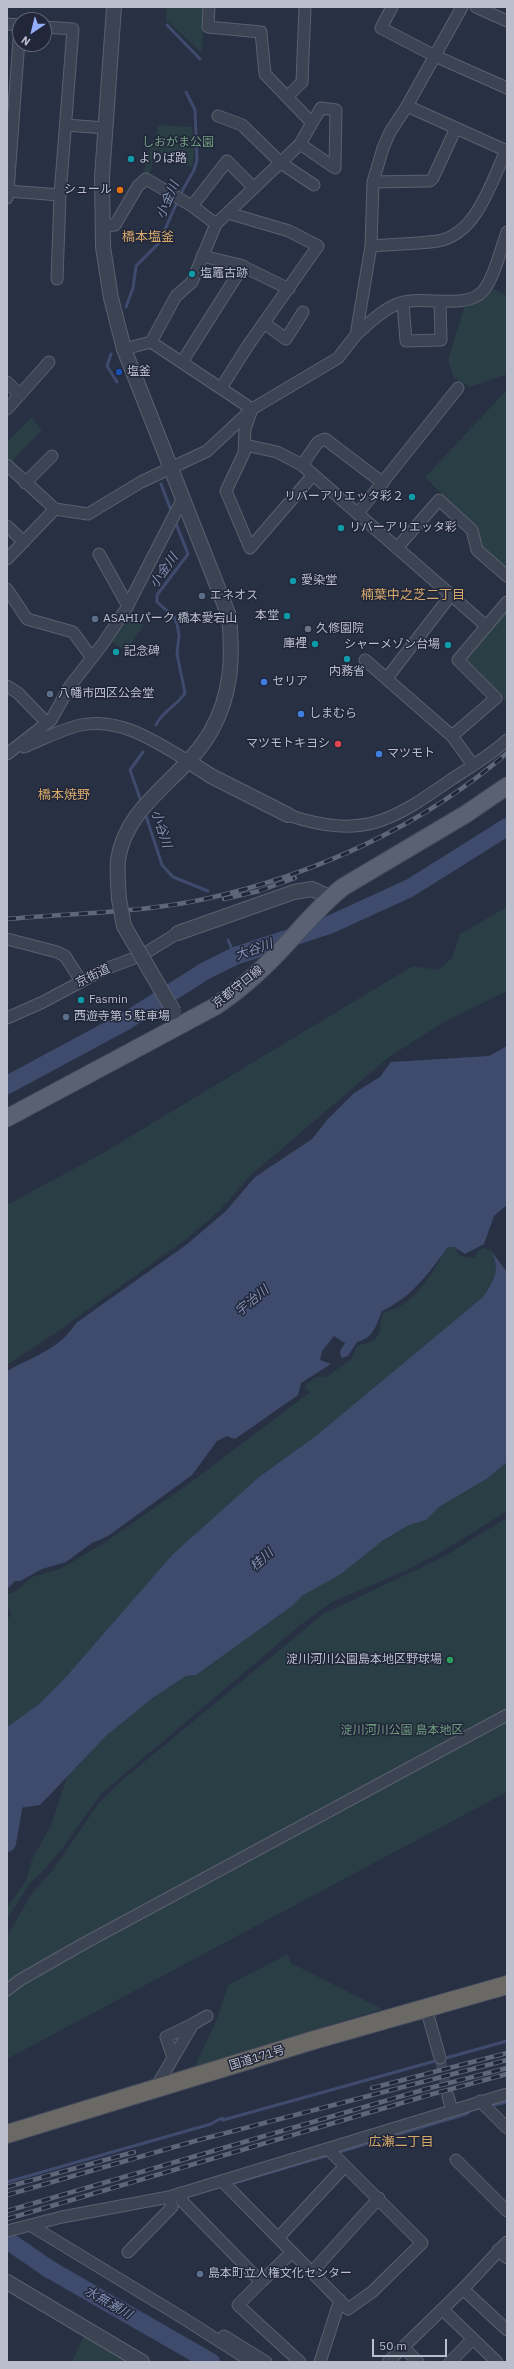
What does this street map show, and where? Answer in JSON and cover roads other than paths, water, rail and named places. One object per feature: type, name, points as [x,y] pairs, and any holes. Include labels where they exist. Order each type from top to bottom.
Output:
[{"type":"highway","name":"国道171号","points":[[7,2134],[507,1984]]},
{"type":"main road","name":"京都守口線","points":[[7,1118],[178,1018],[216,1006],[233,994],[283,948],[329,897],[343,887],[466,814],[507,786]]},
{"type":"street","points":[[114,7],[102,177],[103,247],[110,298],[124,350],[170,468],[177,511],[229,616],[232,647],[231,675],[223,706],[211,732],[188,761],[140,809],[131,824],[118,859],[119,900],[124,926],[178,1018]]},
{"type":"street","points":[[209,7],[208,27],[261,32],[265,74],[312,123]]},
{"type":"street","points":[[287,97],[302,82],[305,7]]},
{"type":"street","points":[[392,7],[381,28],[435,56],[507,88]]},
{"type":"street","points":[[356,335],[371,246],[372,182],[390,132],[407,106],[462,7]]},
{"type":"street","points":[[476,7],[507,21]]},
{"type":"street","points":[[52,28],[73,29],[60,195],[57,279]]},
{"type":"street","points":[[18,52],[7,195],[60,195]]},
{"type":"street","points":[[371,246],[440,240],[463,230],[475,215],[507,151],[407,106]]},
{"type":"street","points":[[124,350],[151,342],[176,296],[192,282],[216,224],[300,144],[321,108],[336,110],[335,168],[300,144]]},
{"type":"street","points":[[218,116],[242,125],[281,163],[314,185]]},
{"type":"street","points":[[66,125],[105,128]]},
{"type":"street","points":[[372,182],[430,181],[433,178],[456,128]]},
{"type":"street","points":[[192,206],[227,161],[254,188]]},
{"type":"street","points":[[102,226],[115,225],[138,186],[146,179],[192,206],[216,224]]},
{"type":"street","points":[[221,388],[318,246],[289,231],[228,213]]},
{"type":"street","points":[[7,465],[55,509],[88,514],[170,468],[207,451],[252,409],[338,358],[356,335],[376,316],[398,303],[470,299],[483,292],[489,281],[507,232]]},
{"type":"street","points":[[202,256],[243,266],[289,289]]},
{"type":"street","points":[[182,362],[243,266]]},
{"type":"street","points":[[403,303],[406,341],[440,340],[440,301]]},
{"type":"street","points":[[264,323],[286,339],[304,312]]},
{"type":"street","points":[[151,342],[252,409]]},
{"type":"street","points":[[7,409],[49,362]]},
{"type":"street","points":[[7,382],[20,395]]},
{"type":"street","points":[[358,513],[458,388]]},
{"type":"street","points":[[252,409],[246,430],[244,453],[226,491],[250,548],[313,475]]},
{"type":"street","points":[[302,465],[318,442],[325,439],[383,483]]},
{"type":"street","points":[[245,445],[277,452],[302,465],[486,626]]},
{"type":"street","points":[[26,483],[52,456]]},
{"type":"street","points":[[397,548],[439,500],[472,530],[477,550],[507,576]]},
{"type":"street","points":[[7,559],[55,509]]},
{"type":"street","points":[[7,754],[47,723],[70,686],[92,658],[128,606],[177,511]]},
{"type":"street","points":[[7,526],[24,542]]},
{"type":"street","points":[[99,554],[128,606]]},
{"type":"street","points":[[7,589],[26,620],[73,632],[92,658]]},
{"type":"street","points":[[387,678],[452,595]]},
{"type":"street","points":[[452,736],[496,698],[458,660],[507,602]]},
{"type":"street","points":[[365,660],[452,736],[473,765]]},
{"type":"street","points":[[7,686],[18,693],[47,723]]},
{"type":"street","points":[[7,754],[82,725],[115,725],[148,737],[211,776],[288,815],[316,824],[340,826],[366,825],[397,815],[473,765],[507,740]]},
{"type":"street","points":[[178,933],[294,892],[312,889],[329,897]]},
{"type":"street","name":"京街道","points":[[7,1018],[43,1002],[81,981],[142,955],[178,933]]},
{"type":"street","points":[[7,939],[57,952],[65,956],[81,981]]},
{"type":"street","points":[[7,1990],[20,1980],[97,1936],[507,1715]]},
{"type":"street","points":[[426,2008],[440,2058]]},
{"type":"street","points":[[173,2058],[166,2037],[207,2016]]},
{"type":"street","points":[[155,2089],[193,2024]]},
{"type":"street","points":[[7,2232],[62,2217],[169,2197],[225,2184],[331,2152],[452,2111],[485,2105],[507,2094]]},
{"type":"street","points":[[448,2096],[452,2111]]},
{"type":"street","points":[[485,2105],[507,2128]]},
{"type":"street","points":[[225,2184],[348,2309],[372,2292],[422,2244],[379,2198],[331,2152]]},
{"type":"street","points":[[456,2160],[507,2211]]},
{"type":"street","points":[[278,2238],[345,2166]]},
{"type":"street","points":[[181,2193],[182,2201],[261,2282]]},
{"type":"street","points":[[128,2252],[172,2207],[169,2197]]},
{"type":"street","points":[[312,2272],[379,2198]]},
{"type":"street","points":[[30,2225],[252,2362]]},
{"type":"street","points":[[388,2362],[463,2289],[507,2242]]},
{"type":"street","points":[[498,2250],[507,2258]]},
{"type":"street","points":[[292,2252],[238,2305],[300,2362]]},
{"type":"street","points":[[7,2282],[142,2362]]},
{"type":"street","points":[[463,2289],[507,2330]]},
{"type":"street","points":[[320,2362],[340,2300]]},
{"type":"street","points":[[442,2309],[497,2362]]},
{"type":"street","points":[[197,2327],[221,2334],[266,2362]]},
{"type":"street","points":[[450,2362],[473,2339]]},
{"type":"street","points":[[403,2347],[418,2362]]},
{"type":"water","name":"宇治川","points":[[507,1046],[507,1205],[494,1216],[484,1244],[465,1254],[454,1247],[448,1247],[419,1284],[402,1299],[382,1311],[371,1334],[363,1340],[357,1342],[348,1356],[341,1358],[340,1351],[345,1343],[334,1336],[322,1351],[320,1360],[331,1364],[301,1383],[298,1395],[235,1439],[227,1436],[217,1441],[192,1475],[108,1536],[92,1543],[66,1562],[42,1569],[20,1581],[15,1581],[7,1589],[7,1371],[36,1357],[54,1346],[62,1340],[76,1323],[186,1245],[226,1211],[255,1177],[312,1139],[327,1120],[354,1093],[380,1077],[391,1062],[489,1056]]},
{"type":"water","name":"桂川","points":[[491,1251],[507,1272],[507,1462],[488,1478],[439,1507],[426,1520],[409,1525],[382,1541],[341,1574],[303,1595],[292,1606],[196,1675],[186,1676],[154,1697],[107,1735],[40,1805],[19,1808],[14,1805],[7,1813],[7,1727],[38,1705],[65,1678],[173,1554],[259,1477],[317,1435],[483,1297],[495,1275],[496,1264]]},
{"type":"waterway","name":"小金川","points":[[167,25],[200,59]]},
{"type":"waterway","name":"小金川","points":[[180,195],[194,170],[197,160],[195,110],[186,92]]},
{"type":"waterway","name":"小金川","points":[[126,307],[133,288],[136,266],[159,243],[178,200]]},
{"type":"waterway","name":"小金川","points":[[111,354],[107,366],[117,382]]},
{"type":"waterway","name":"小金川","points":[[161,484],[172,513]]},
{"type":"waterway","name":"小金川","points":[[156,725],[162,716],[178,702],[185,693],[177,654],[179,635],[177,624],[174,617],[157,602],[157,595],[188,554],[175,521]]},
{"type":"waterway","name":"小谷川","points":[[142,804],[130,770],[143,752]]},
{"type":"waterway","name":"小谷川","points":[[145,813],[162,865],[173,877],[208,891]]},
{"type":"waterway","name":"大谷川","points":[[7,1085],[126,1021],[205,971],[235,956],[329,925],[410,888],[507,827]]},
{"type":"waterway","name":"小金川","points":[[228,940],[235,956]]},
{"type":"waterway","name":"水無瀬川","points":[[7,1843],[18,1781]]},
{"type":"waterway","points":[[7,2182],[211,2124],[222,2118],[223,2120],[507,2041]]},
{"type":"waterway","points":[[489,2106],[507,2102]]},
{"type":"waterway","points":[[336,2153],[466,2114],[471,2110],[483,2107]]},
{"type":"waterway","points":[[234,2183],[329,2155]]},
{"type":"waterway","name":"水無瀬川","points":[[7,2240],[49,2269],[211,2362]]},
{"type":"tunnel","points":[[440,2058],[448,2096]]},
{"type":"railway","points":[[7,919],[131,910],[181,904],[246,889],[286,876],[326,862],[403,825],[440,803],[507,753]]},
{"type":"railway","points":[[224,899],[259,891],[295,878]]},
{"type":"railway","points":[[372,2088],[507,2053]]},
{"type":"railway","points":[[7,2195],[195,2141],[507,2060]]},
{"type":"railway","points":[[7,2211],[426,2089],[507,2068]]},
{"type":"railway","points":[[7,2219],[429,2095],[507,2074]]},
{"type":"railway","points":[[7,2187],[134,2152]]},
{"type":"place","name":"よりば路","points":[[131,159]]},
{"type":"place","name":"シュール","points":[[120,190]]},
{"type":"place","name":"塩竈古跡","points":[[192,274]]},
{"type":"place","name":"塩釜","points":[[119,372]]},
{"type":"place","name":"リバーアリエッタ彩２","points":[[412,497]]},
{"type":"place","name":"リバーアリエッタ彩","points":[[341,528]]},
{"type":"place","name":"愛染堂","points":[[293,581]]},
{"type":"place","name":"エネオス","points":[[202,596]]},
{"type":"place","name":"本堂","points":[[287,616]]},
{"type":"place","name":"ASAHIパーク 橋本愛宕山","points":[[95,619]]},
{"type":"place","name":"久修園院","points":[[308,629]]},
{"type":"place","name":"庫裡","points":[[315,644]]},
{"type":"place","name":"シャーメゾン台場","points":[[448,645]]},
{"type":"place","name":"記念碑","points":[[116,652]]},
{"type":"place","name":"内務省","points":[[347,659]]},
{"type":"place","name":"セリア","points":[[264,682]]},
{"type":"place","name":"八幡市四区公会堂","points":[[50,694]]},
{"type":"place","name":"しまむら","points":[[301,714]]},
{"type":"place","name":"マツモトキヨシ","points":[[338,744]]},
{"type":"place","name":"マツモト","points":[[379,754]]},
{"type":"place","name":"Fasmin","points":[[81,1000]]},
{"type":"place","name":"西遊寺第５駐車場","points":[[66,1017]]},
{"type":"place","name":"淀川河川公園島本地区野球場","points":[[450,1660]]},
{"type":"place","name":"島本町立人権文化センター","points":[[200,2274]]},
{"type":"district","name":"橋本塩釜","points":[[148,237]]},
{"type":"district","name":"楠葉中之芝二丁目","points":[[413,595]]},
{"type":"district","name":"橋本焼野","points":[[64,795]]},
{"type":"district","name":"広瀬二丁目","points":[[401,2142]]},
{"type":"park label","name":"しおがま公園","points":[[178,143]]},
{"type":"park label","name":"淀川河川公園 島本地区","points":[[402,1731]]}]
